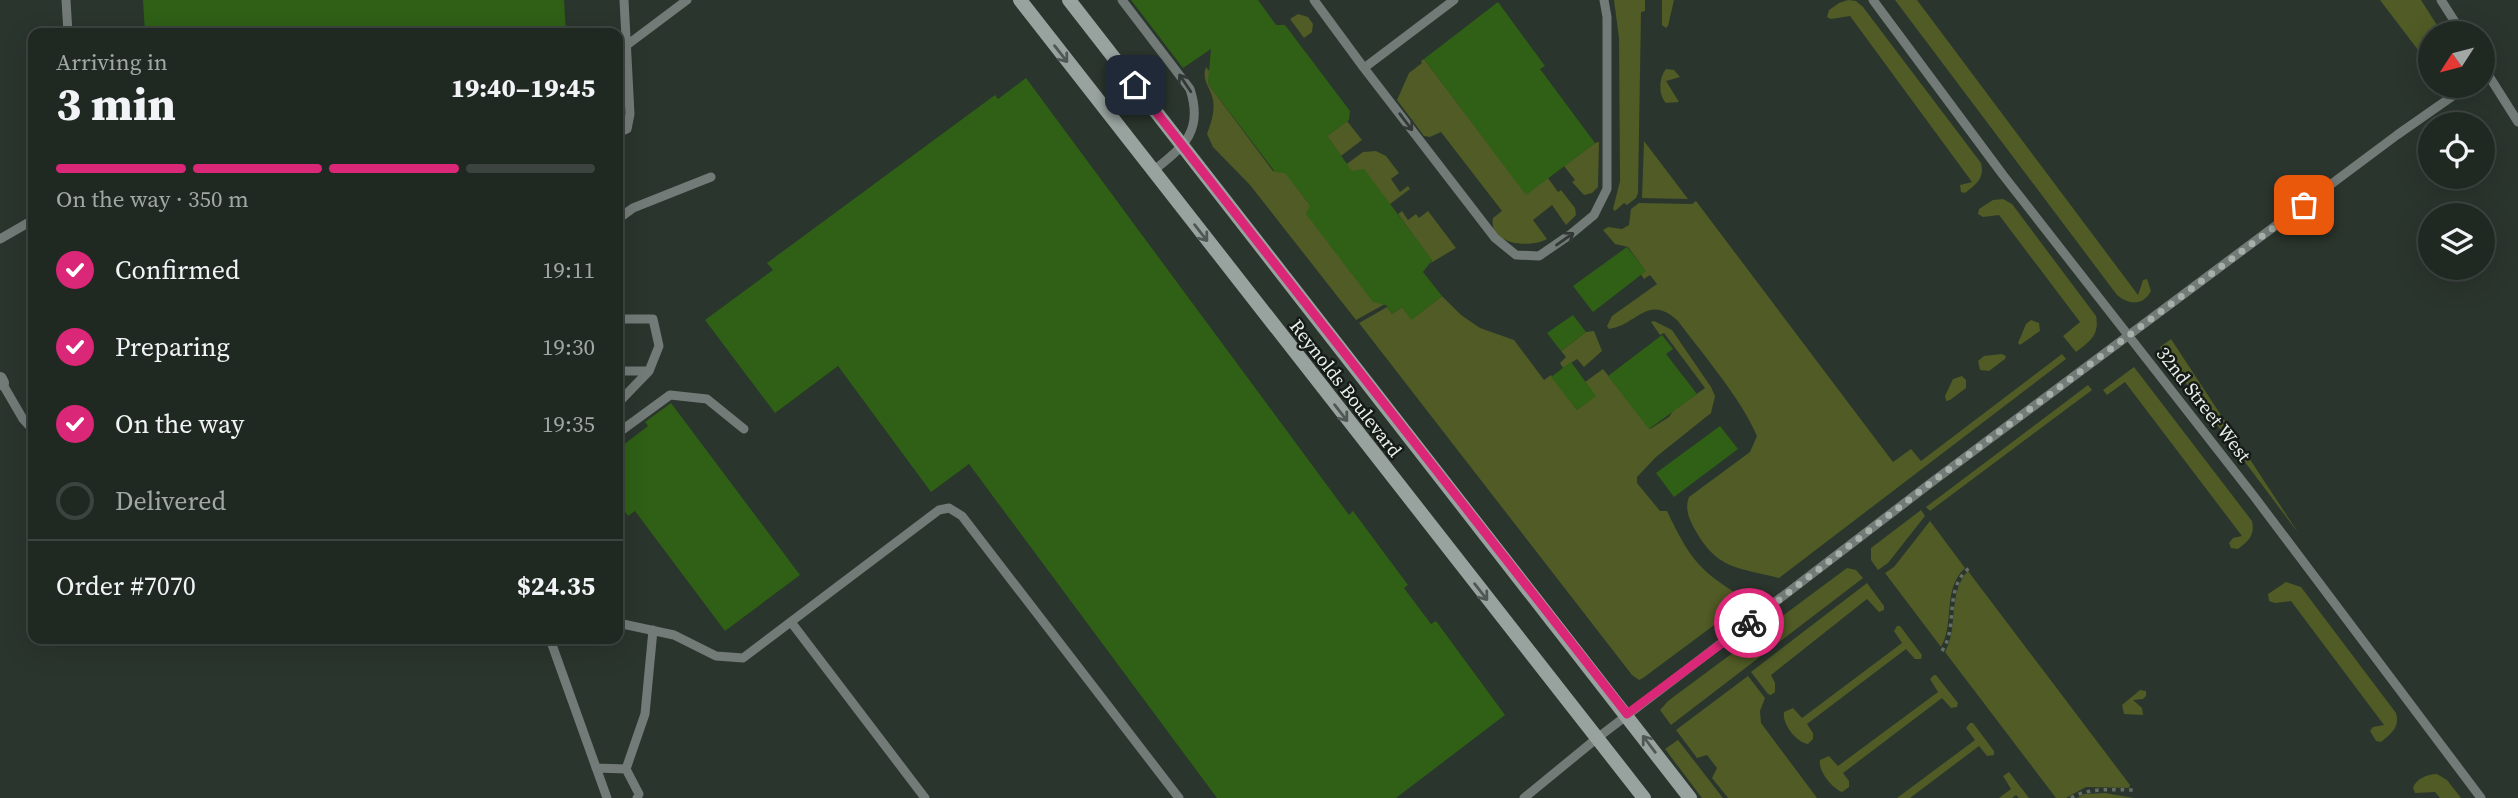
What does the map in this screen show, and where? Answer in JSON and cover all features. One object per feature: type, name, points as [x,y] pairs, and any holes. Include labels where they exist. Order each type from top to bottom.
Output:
[{"type":"main road","name":"Reynolds Boulevard","points":[[1020,0],[1644,798]]},
{"type":"main road","name":"Reynolds Boulevard","points":[[1069,0],[1690,798]]},
{"type":"lane","points":[[66,0],[68,28]]},
{"type":"lane","points":[[623,131],[627,129],[630,114],[624,0]]},
{"type":"lane","points":[[626,45],[687,0]]},
{"type":"lane","points":[[1122,0],[1190,89],[1195,105],[1196,115],[1183,146],[1153,171]]},
{"type":"lane","points":[[1314,0],[1494,238],[1516,255],[1539,256],[1594,215],[1607,189],[1607,17],[1604,0]]},
{"type":"lane","points":[[1364,68],[1454,0]]},
{"type":"lane","name":"32nd Street West","points":[[1873,0],[2003,175],[2261,506],[2481,798]]},
{"type":"lane","points":[[2441,0],[2454,21]]},
{"type":"lane","points":[[2496,89],[2518,122]]},
{"type":"lane","points":[[1524,798],[1627,714],[2396,135],[2450,98]]},
{"type":"lane","points":[[623,215],[633,208],[711,177]]},
{"type":"lane","points":[[0,239],[28,223]]},
{"type":"lane","points":[[623,319],[653,318],[659,346],[649,371],[623,398]]},
{"type":"lane","points":[[623,371],[649,371]]},
{"type":"lane","points":[[1,381],[28,424]]},
{"type":"lane","points":[[623,429],[670,394],[707,399],[744,429]]},
{"type":"lane","points":[[623,624],[674,635],[716,656],[743,658],[939,510],[949,508],[962,516],[1179,798]]},
{"type":"lane","points":[[791,622],[925,798]]},
{"type":"lane","points":[[637,798],[639,794],[626,769],[645,714],[653,630]]},
{"type":"lane","points":[[552,644],[607,798]]},
{"type":"lane","points":[[596,768],[626,769]]},
{"type":"path","points":[[1942,651],[1950,635],[1950,609],[1957,583],[1969,568]]},
{"type":"path","points":[[2071,798],[2082,791],[2134,790]]},
{"type":"green space","points":[[1614,0],[1645,0],[1645,11],[1641,12],[1638,193],[1636,198],[1615,211],[1613,209],[1620,181],[1619,38]]},
{"type":"green space","points":[[1662,0],[1674,0],[1666,28],[1662,25]]},
{"type":"green space","points":[[1848,0],[1856,1],[1863,7],[1981,163],[1981,177],[1965,193],[1961,192],[1960,185],[1972,182],[1850,16],[1831,19],[1827,17],[1829,10]]},
{"type":"green space","points":[[1895,0],[1917,0],[2138,295],[2143,280],[2147,279],[2151,291],[2148,296],[2131,302],[2117,295]]},
{"type":"green space","points":[[2380,0],[2421,0],[2434,21],[2418,21],[2418,50]]},
{"type":"green space","points":[[1298,14],[1308,17],[1313,24],[1312,32],[1304,38],[1290,19]]},
{"type":"green space","points":[[1424,59],[1526,194],[1548,178],[1558,192],[1561,190],[1575,208],[1576,215],[1566,225],[1552,205],[1533,220],[1547,239],[1521,244],[1503,239],[1497,234],[1493,227],[1493,218],[1502,211],[1441,132],[1430,137],[1424,136],[1397,100],[1409,73]]},
{"type":"green space","points":[[1206,67],[1213,76],[1208,80],[1209,85],[1273,171],[1285,172],[1385,304],[1356,320],[1250,185],[1213,147],[1207,134],[1213,104],[1205,80]]},
{"type":"green space","points":[[1666,69],[1674,70],[1680,77],[1666,81],[1679,102],[1666,103],[1663,100],[1661,81]]},
{"type":"green space","points":[[1347,121],[1362,140],[1341,156],[1327,136]]},
{"type":"green space","points":[[1644,141],[1688,199],[1642,198]]},
{"type":"green space","points":[[1599,142],[1598,187],[1592,193],[1584,195],[1572,182],[1575,180],[1564,166]]},
{"type":"green space","points":[[1376,151],[1386,156],[1399,173],[1391,179],[1400,192],[1408,186],[1410,189],[1390,204],[1351,176],[1344,166],[1363,152]]},
{"type":"green space","points":[[2003,199],[2012,204],[2096,316],[2095,333],[2076,352],[2063,336],[2080,322],[1999,215],[1983,217],[1978,214],[1979,209],[1993,200]]},
{"type":"green space","points":[[1696,201],[1893,462],[1911,449],[1921,461],[2062,354],[2066,359],[1779,578],[1729,565],[1711,552],[1694,528],[1687,509],[1688,501],[1689,497],[1750,452],[1757,436],[1750,422],[1710,362],[1678,321],[1667,313],[1650,310],[1619,326],[1609,329],[1607,326],[1612,316],[1657,284],[1650,275],[1644,279],[1638,270],[1642,266],[1628,247],[1615,244],[1603,230],[1608,227],[1622,229],[1629,225],[1631,209],[1639,203],[1692,204]]},
{"type":"green space","points":[[1402,211],[1408,220],[1416,214],[1419,218],[1428,211],[1456,248],[1429,264],[1432,261],[1398,214]]},
{"type":"green space","points":[[1442,296],[1461,315],[1480,328],[1514,340],[1544,380],[1551,375],[1577,410],[1595,396],[1585,382],[1603,369],[1650,429],[1705,388],[1664,333],[1660,335],[1651,322],[1654,321],[1672,330],[1711,387],[1715,396],[1711,413],[1656,457],[1637,477],[1637,483],[1660,511],[1667,511],[1683,542],[1699,564],[1718,581],[1748,600],[1643,678],[1639,680],[1632,675],[1359,323],[1387,307],[1392,314],[1402,307],[1412,319]]},
{"type":"green space","points":[[2031,320],[2039,323],[2040,331],[2020,345],[2018,343],[2026,324]]},
{"type":"green space","points":[[1594,331],[1602,351],[1584,367],[1577,359],[1563,368],[1560,363],[1566,357],[1561,351],[1586,332]]},
{"type":"green space","points":[[2171,339],[2299,534],[2163,353],[2160,347]]},
{"type":"green space","points":[[1984,356],[2006,356],[2005,359],[1989,371],[1980,370],[1978,361]]},
{"type":"green space","points":[[2134,367],[2252,521],[2253,530],[2250,537],[2238,549],[2231,548],[2229,543],[2233,538],[2242,536],[2125,382],[2107,395],[2103,390]]},
{"type":"green space","points":[[1962,376],[1966,380],[1966,388],[1946,401],[1945,396],[1953,379]]},
{"type":"green space","points":[[2088,385],[2092,390],[1930,511],[1926,507]]},
{"type":"green space","points":[[1921,510],[1925,516],[1888,563],[1878,570],[1871,560],[1871,548]]},
{"type":"green space","points":[[1930,521],[1965,568],[1954,586],[1941,647],[1885,573],[1894,567]]},
{"type":"green space","points":[[1847,568],[1856,570],[1863,578],[1671,725],[1660,710],[1668,701]]},
{"type":"green space","points":[[1968,571],[2130,785],[2129,788],[2086,787],[2066,798],[2056,798],[1945,652],[1952,632],[1958,589]]},
{"type":"green space","points":[[2286,582],[2301,587],[2396,713],[2396,726],[2381,742],[2376,741],[2370,731],[2373,727],[2384,725],[2291,601],[2269,601],[2268,594]]},
{"type":"green space","points":[[1867,583],[1884,606],[1884,610],[1879,612],[1867,599],[1771,675],[1775,692],[1768,694],[1751,672]]},
{"type":"green space","points":[[1900,626],[1922,655],[1921,659],[1915,659],[1906,649],[1807,724],[1813,733],[1813,739],[1808,744],[1803,743],[1788,727],[1784,712],[1793,708],[1802,718],[1902,643],[1894,631]]},
{"type":"green space","points":[[1934,675],[1958,703],[1957,707],[1951,708],[1942,698],[1843,773],[1849,781],[1849,787],[1842,792],[1834,787],[1823,774],[1820,760],[1829,756],[1838,766],[1938,692],[1930,679]]},
{"type":"green space","points":[[1748,676],[1765,698],[1760,711],[1761,723],[1817,798],[1728,798],[1712,778],[1717,768],[1707,755],[1697,758],[1676,730]]},
{"type":"green space","points":[[2140,690],[2146,691],[2146,696],[2133,700],[2142,708],[2143,715],[2124,714],[2122,705]]},
{"type":"green space","points":[[1973,723],[1994,751],[1994,755],[1987,756],[1979,746],[1910,798],[1897,798],[1975,740],[1966,728]]},
{"type":"green space","points":[[1678,740],[1723,798],[1702,798],[1665,749]]},
{"type":"green space","points":[[2009,772],[2029,798],[2019,798],[2016,795],[2012,798],[1999,798],[2011,789],[2003,776]]},
{"type":"green space","points":[[2437,774],[2447,780],[2461,798],[2440,798],[2435,792],[2415,793],[2413,788],[2419,780]]},
{"type":"green space","points":[[2105,793],[2134,798],[2077,798],[2084,794]]},
{"type":"building","points":[[143,0],[564,0],[566,28],[145,28]]},
{"type":"building","points":[[1131,0],[1258,0],[1276,25],[1285,25],[1350,111],[1349,120],[1327,136],[1352,171],[1364,169],[1432,260],[1423,272],[1442,296],[1411,320],[1402,307],[1392,314],[1386,305],[1373,302],[1306,214],[1310,205],[1285,173],[1275,172],[1209,85],[1211,49],[1183,68]]},
{"type":"building","points":[[1498,2],[1545,66],[1540,69],[1595,143],[1526,195],[1424,59]]},
{"type":"building","points":[[1026,78],[1349,515],[1353,511],[1408,585],[1404,588],[1431,624],[1436,621],[1505,715],[1396,798],[1217,798],[969,464],[931,492],[838,366],[775,413],[705,320],[773,270],[767,263],[995,95],[998,99]]},
{"type":"building","points":[[1627,247],[1646,271],[1593,312],[1573,286]]},
{"type":"building","points":[[1573,315],[1586,332],[1561,351],[1547,333]]},
{"type":"building","points":[[1662,335],[1673,349],[1666,354],[1697,394],[1649,429],[1608,376]]},
{"type":"building","points":[[1571,362],[1596,396],[1577,410],[1551,377]]},
{"type":"building","points":[[671,403],[800,575],[725,631],[635,511],[628,516],[623,509],[623,445],[648,426],[645,422]]},
{"type":"building","points":[[1720,426],[1738,449],[1674,497],[1656,473]]},
{"type":"way so far","points":[[1749,623],[1932,482],[2304,205]]},
{"type":"route","points":[[1135,85],[1627,714],[1749,623]]}]
